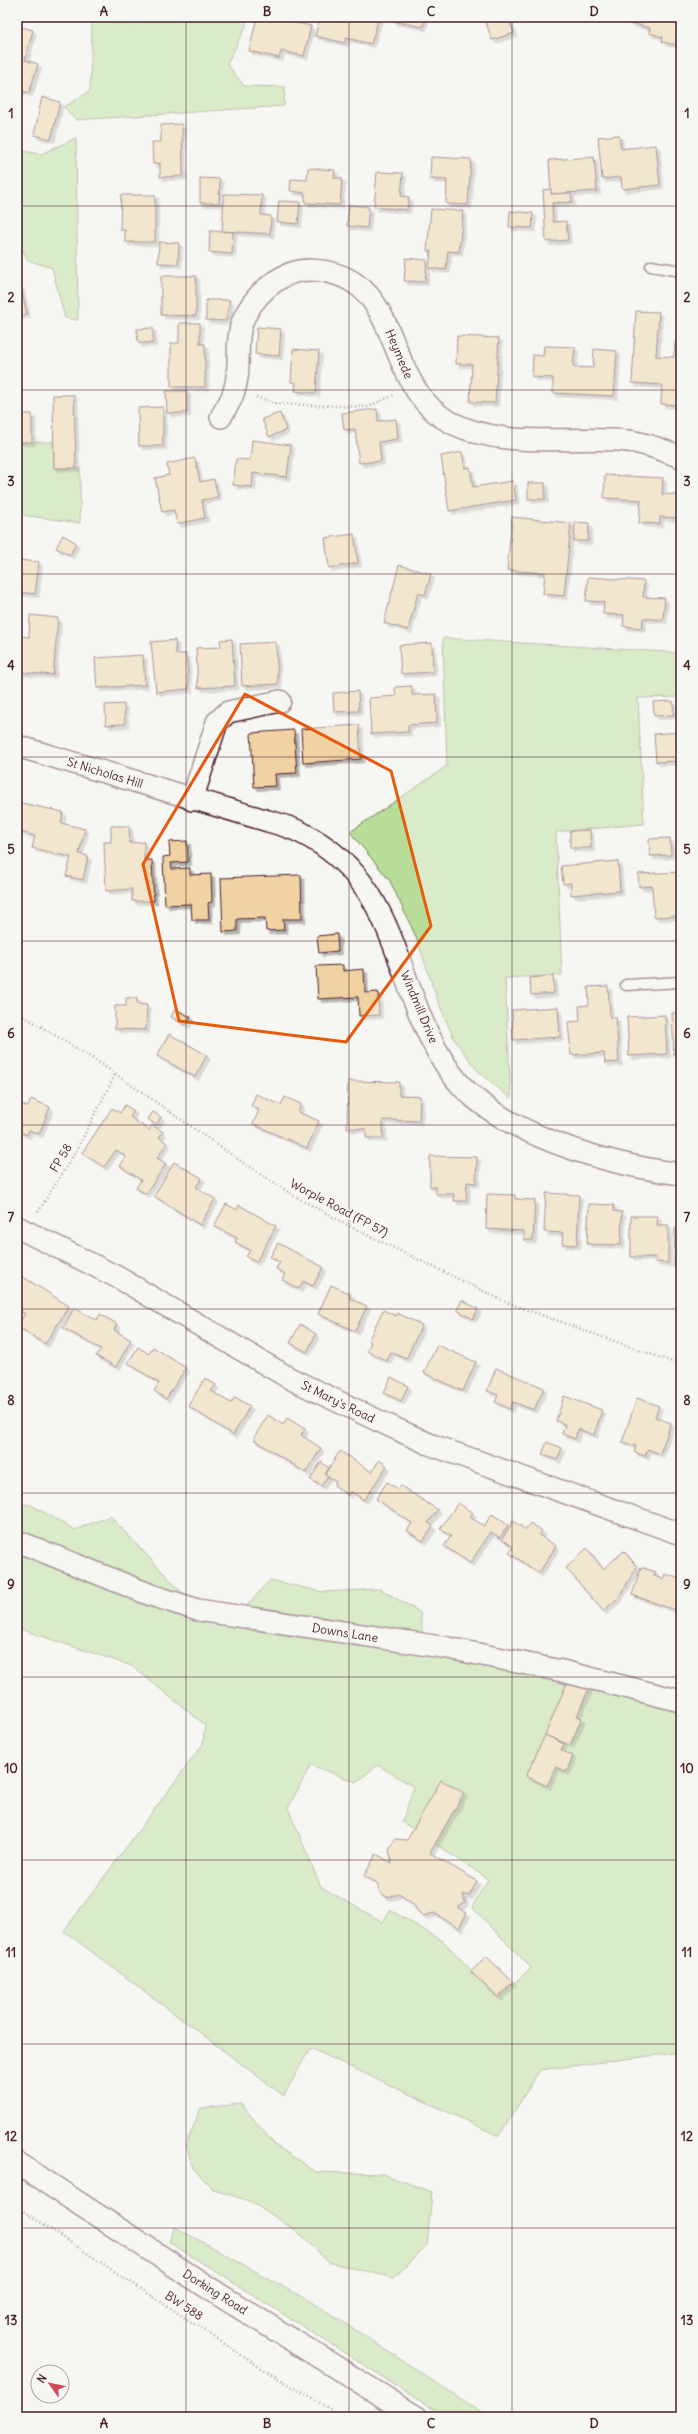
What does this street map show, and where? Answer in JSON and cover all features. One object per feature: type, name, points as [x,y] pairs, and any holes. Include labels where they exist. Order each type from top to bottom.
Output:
[{"type":"main road","name":"Dorking Road","points":[[17,2164],[218,2294],[416,2417]]},
{"type":"street","name":"Heymede","points":[[221,417],[235,391],[240,331],[245,314],[256,298],[271,284],[286,275],[304,270],[323,270],[342,275],[359,286],[373,298],[413,386],[435,412],[468,430],[510,438],[628,441],[651,446],[681,457]]},
{"type":"street","points":[[192,800],[217,722],[228,712],[280,701]]},
{"type":"street","name":"St Nicholas Hill","points":[[17,746],[192,800]]},
{"type":"street","name":"Windmill Drive","points":[[192,800],[299,831],[325,846],[347,865],[366,886],[382,914],[415,1004],[430,1040],[452,1074],[472,1096],[500,1116],[534,1133],[574,1149],[612,1160],[681,1174]]},
{"type":"street","name":"St Mary's Road","points":[[22,1230],[119,1278],[291,1379],[381,1422],[429,1444],[678,1533]]},
{"type":"street","name":"Downs Lane","points":[[17,1541],[151,1595],[198,1610],[448,1648],[562,1671],[681,1701]]},
{"type":"lane","points":[[651,266],[681,271]]},
{"type":"lane","points":[[626,985],[681,982]]},
{"type":"path","points":[[235,391],[279,404],[368,407],[413,386]]},
{"type":"path","name":"Worple Road (FP 57)","points":[[17,1012],[94,1059],[115,1075],[290,1193],[355,1229],[508,1303],[681,1365]]},
{"type":"path","name":"FP 58","points":[[22,1230],[34,1218],[75,1153],[115,1075]]},
{"type":"path","name":"BW 588","points":[[17,2207],[258,2366],[342,2417]]},
{"type":"highlighted area","points":[[245,694],[391,771],[431,926],[346,1042],[179,1021],[143,864]]},
{"type":"green space","points":[[102,17],[111,17],[132,26],[134,17],[246,17],[246,26],[227,64],[244,86],[285,87],[284,106],[76,120],[64,107],[90,91],[92,23]]},
{"type":"green space","points":[[76,138],[78,320],[65,318],[52,268],[28,260],[17,240],[17,150],[41,154]]},
{"type":"green space","points":[[17,442],[53,442],[54,468],[80,468],[80,523],[22,515],[17,512]]},
{"type":"green space","points":[[443,638],[681,653],[681,697],[638,698],[644,824],[556,832],[562,975],[505,978],[511,1099],[476,1069],[454,1039],[437,999],[417,939],[390,881],[350,832],[447,766]]},
{"type":"green space","points":[[17,1503],[31,1505],[75,1530],[110,1516],[190,1601],[243,1610],[270,1580],[323,1592],[380,1589],[420,1612],[423,1637],[681,1711],[681,2052],[540,2070],[499,2136],[310,2048],[284,2096],[64,1931],[203,1744],[205,1725],[132,1666],[17,1628]],"holes":[[[311,1765],[356,1782],[378,1765],[414,1787],[402,1822],[488,1879],[472,1907],[531,1968],[498,1997],[443,1941],[390,1910],[383,1922],[321,1887],[288,1808]]]},
{"type":"green space","points":[[241,2104],[275,2145],[316,2172],[383,2174],[432,2192],[427,2245],[394,2278],[328,2262],[297,2231],[250,2201],[214,2190],[193,2168],[186,2144],[201,2108]]},
{"type":"green space","points":[[175,2227],[320,2307],[489,2417],[446,2417],[169,2242]]},
{"type":"building","points":[[257,17],[271,17],[311,26],[304,56],[281,51],[279,58],[249,51]]},
{"type":"building","points":[[320,17],[379,17],[371,44],[346,38],[345,43],[315,36]]},
{"type":"building","points":[[394,17],[425,17],[423,27],[393,21]]},
{"type":"building","points":[[484,17],[508,17],[514,33],[492,40]]},
{"type":"building","points":[[623,17],[681,17],[681,39],[677,38],[676,45],[662,42],[663,37],[649,33],[650,28],[627,22]]},
{"type":"building","points":[[17,26],[33,30],[25,60],[38,64],[29,93],[17,90]]},
{"type":"building","points":[[42,97],[60,102],[51,139],[34,135]]},
{"type":"building","points":[[182,124],[183,176],[160,177],[160,163],[153,164],[152,142],[161,142],[161,125]]},
{"type":"building","points":[[619,135],[621,149],[656,145],[660,185],[622,189],[621,177],[602,179],[598,137]]},
{"type":"building","points":[[431,157],[471,159],[468,205],[446,204],[447,180],[430,179]]},
{"type":"building","points":[[594,157],[597,191],[551,194],[549,160]]},
{"type":"building","points":[[308,168],[335,170],[334,178],[342,178],[340,205],[305,203],[305,193],[290,191],[291,179],[307,180]]},
{"type":"building","points":[[377,172],[403,173],[401,196],[409,197],[407,210],[374,207]]},
{"type":"building","points":[[200,178],[220,179],[219,203],[200,203]]},
{"type":"building","points":[[551,189],[551,194],[571,193],[572,202],[552,203],[553,222],[566,221],[568,240],[546,242],[543,190]]},
{"type":"building","points":[[224,194],[262,195],[261,215],[271,216],[270,234],[222,231]]},
{"type":"building","points":[[121,195],[155,195],[155,242],[125,242],[125,230],[120,230]]},
{"type":"building","points":[[279,201],[300,202],[298,224],[277,222]]},
{"type":"building","points":[[349,205],[369,207],[367,228],[347,226]]},
{"type":"building","points":[[431,209],[463,211],[459,252],[448,251],[446,270],[429,268],[431,251],[427,251]]},
{"type":"building","points":[[510,211],[533,213],[532,228],[509,227]]},
{"type":"building","points":[[210,231],[233,232],[232,254],[209,252]]},
{"type":"building","points":[[159,242],[179,243],[178,264],[158,263]]},
{"type":"building","points":[[406,258],[427,260],[425,282],[404,281]]},
{"type":"building","points":[[161,276],[196,276],[196,316],[161,315]]},
{"type":"building","points":[[20,285],[27,314],[17,316],[17,286]]},
{"type":"building","points":[[206,300],[230,300],[226,321],[206,320]]},
{"type":"building","points":[[636,311],[659,312],[656,356],[674,357],[675,342],[681,342],[681,405],[661,404],[662,385],[632,383]]},
{"type":"building","points":[[179,323],[200,323],[200,344],[205,344],[205,387],[171,387],[171,343],[179,343]]},
{"type":"building","points":[[257,327],[281,329],[279,356],[255,354]]},
{"type":"building","points":[[153,328],[153,343],[138,343],[137,329]]},
{"type":"building","points":[[457,336],[499,338],[495,403],[470,402],[472,364],[456,364]]},
{"type":"building","points":[[544,346],[575,347],[573,367],[593,368],[594,349],[617,351],[614,396],[553,393],[553,378],[532,377],[533,355],[543,356]]},
{"type":"building","points":[[293,349],[319,351],[316,393],[295,391],[296,383],[291,382]]},
{"type":"building","points":[[166,391],[187,391],[187,413],[167,413]]},
{"type":"building","points":[[53,395],[74,395],[76,468],[54,468]]},
{"type":"building","points":[[163,407],[163,446],[139,446],[138,408]]},
{"type":"building","points":[[377,409],[378,421],[396,419],[398,439],[379,442],[381,461],[359,463],[355,429],[344,430],[342,413]]},
{"type":"building","points":[[280,413],[286,430],[269,437],[262,419]]},
{"type":"building","points":[[17,414],[32,414],[32,442],[17,442]]},
{"type":"building","points":[[252,440],[291,445],[287,477],[253,473],[252,487],[233,485],[236,459],[250,460]]},
{"type":"building","points":[[462,452],[465,468],[470,467],[473,487],[513,481],[516,500],[449,511],[441,456]]},
{"type":"building","points":[[195,458],[200,482],[214,479],[218,497],[202,500],[205,518],[177,524],[174,510],[162,512],[155,478],[169,475],[167,464]]},
{"type":"building","points":[[605,475],[663,478],[662,494],[681,495],[681,518],[660,517],[660,524],[639,523],[641,500],[604,498]]},
{"type":"building","points":[[528,483],[545,483],[545,499],[528,499]]},
{"type":"building","points":[[512,517],[571,523],[564,596],[543,594],[545,573],[507,570]]},
{"type":"building","points":[[575,522],[589,523],[588,541],[574,541]]},
{"type":"building","points":[[354,534],[358,563],[329,568],[325,538]]},
{"type":"building","points":[[63,535],[76,543],[70,555],[56,548]]},
{"type":"building","points":[[18,560],[39,562],[35,594],[17,592]]},
{"type":"building","points":[[399,565],[431,574],[425,595],[418,593],[408,630],[384,623]]},
{"type":"building","points":[[588,577],[644,581],[643,597],[665,598],[663,620],[643,618],[642,628],[623,626],[624,615],[603,614],[604,602],[586,601]]},
{"type":"building","points":[[30,615],[58,618],[53,675],[17,672],[17,636],[29,637]]},
{"type":"building","points":[[232,639],[235,686],[198,688],[196,648],[221,647],[220,640]]},
{"type":"building","points":[[175,640],[176,654],[186,654],[189,689],[156,692],[151,642]]},
{"type":"building","points":[[276,642],[278,684],[242,686],[240,644]]},
{"type":"building","points":[[432,643],[433,672],[401,674],[399,645]]},
{"type":"building","points":[[143,655],[145,685],[97,688],[95,658]]},
{"type":"building","points":[[412,686],[412,695],[436,694],[437,723],[408,725],[408,732],[371,734],[369,698],[396,696],[395,687]]},
{"type":"building","points":[[358,691],[359,711],[334,712],[333,693]]},
{"type":"building","points":[[673,701],[674,715],[654,716],[653,702]]},
{"type":"building","points":[[124,704],[125,724],[106,725],[105,705]]},
{"type":"building","points":[[359,725],[361,759],[303,763],[301,729]]},
{"type":"building","points":[[294,730],[297,773],[275,774],[276,786],[254,787],[251,733]]},
{"type":"building","points":[[681,732],[681,761],[656,762],[654,734]]},
{"type":"building","points":[[17,802],[63,812],[61,823],[85,829],[79,854],[88,856],[83,880],[66,876],[71,857],[32,848],[35,836],[17,831]]},
{"type":"building","points":[[111,826],[129,826],[130,843],[144,842],[144,860],[152,860],[154,901],[132,901],[132,889],[106,891],[104,842],[111,842]]},
{"type":"building","points":[[590,830],[591,848],[570,848],[570,831]]},
{"type":"building","points":[[670,838],[671,855],[650,856],[649,839]]},
{"type":"building","points":[[187,841],[188,862],[171,863],[172,869],[190,868],[190,875],[211,874],[212,902],[208,903],[209,920],[192,920],[191,904],[165,905],[163,857],[170,856],[169,842]]},
{"type":"building","points":[[618,861],[620,891],[571,895],[571,883],[563,884],[561,866]]},
{"type":"building","points":[[681,872],[681,916],[654,917],[652,886],[639,887],[638,874]]},
{"type":"building","points":[[301,875],[302,919],[283,919],[284,930],[266,931],[265,918],[237,919],[237,931],[223,932],[221,878]]},
{"type":"building","points":[[337,934],[338,951],[319,953],[317,936]]},
{"type":"building","points":[[343,965],[343,971],[364,969],[365,993],[378,992],[379,1015],[359,1016],[358,997],[318,999],[316,966]]},
{"type":"building","points":[[553,976],[554,993],[531,995],[530,978]]},
{"type":"building","points":[[608,986],[610,1018],[616,1017],[619,1062],[605,1063],[604,1053],[571,1055],[568,1022],[580,1021],[579,1006],[589,1005],[588,987]]},
{"type":"building","points":[[126,998],[137,998],[137,1004],[147,1005],[146,1030],[115,1029],[115,1006],[126,1006]]},
{"type":"building","points":[[558,1007],[560,1037],[513,1040],[512,1010]]},
{"type":"building","points":[[175,1009],[191,1017],[186,1025],[171,1017]]},
{"type":"building","points":[[681,1012],[681,1054],[674,1055],[672,1013]]},
{"type":"building","points":[[665,1015],[667,1054],[629,1056],[627,1017]]},
{"type":"building","points":[[169,1034],[207,1055],[195,1077],[157,1056]]},
{"type":"building","points":[[348,1081],[399,1082],[399,1095],[420,1096],[419,1121],[383,1120],[383,1138],[366,1138],[366,1129],[347,1128]]},
{"type":"building","points":[[256,1094],[281,1105],[285,1097],[301,1104],[298,1112],[319,1121],[307,1148],[253,1124],[259,1110],[251,1106]]},
{"type":"building","points":[[31,1099],[50,1107],[39,1134],[29,1130],[27,1135],[17,1131],[17,1103],[28,1107]]},
{"type":"building","points":[[125,1105],[134,1111],[130,1117],[149,1130],[152,1125],[163,1132],[159,1137],[167,1143],[157,1158],[166,1164],[146,1194],[136,1188],[141,1180],[120,1166],[126,1157],[121,1153],[116,1150],[104,1167],[82,1153],[112,1108],[120,1113]]},
{"type":"building","points":[[153,1112],[161,1117],[156,1125],[148,1119]]},
{"type":"building","points":[[430,1156],[477,1157],[476,1183],[467,1182],[466,1201],[454,1201],[454,1194],[436,1194],[436,1187],[430,1187]]},
{"type":"building","points":[[174,1162],[202,1178],[196,1187],[215,1199],[200,1225],[154,1196]]},
{"type":"building","points":[[546,1193],[579,1195],[577,1245],[562,1244],[563,1233],[544,1232]]},
{"type":"building","points":[[487,1194],[515,1195],[515,1199],[535,1200],[533,1240],[524,1240],[524,1231],[486,1229]]},
{"type":"building","points":[[226,1204],[237,1210],[239,1205],[276,1226],[256,1262],[246,1257],[250,1250],[235,1242],[237,1238],[214,1226]]},
{"type":"building","points":[[589,1204],[614,1205],[614,1211],[622,1212],[621,1245],[587,1244]]},
{"type":"building","points":[[631,1216],[658,1216],[657,1225],[668,1225],[668,1263],[655,1262],[656,1257],[631,1257]]},
{"type":"building","points":[[675,1228],[681,1229],[681,1267],[674,1267]]},
{"type":"building","points":[[278,1243],[323,1267],[313,1286],[303,1281],[299,1289],[282,1280],[285,1274],[276,1269],[280,1262],[270,1257]]},
{"type":"building","points":[[17,1273],[69,1306],[45,1344],[17,1326],[25,1314],[17,1308]]},
{"type":"building","points":[[331,1285],[351,1294],[349,1298],[367,1306],[355,1331],[318,1314]]},
{"type":"building","points":[[462,1300],[478,1309],[473,1319],[457,1310]]},
{"type":"building","points":[[74,1308],[97,1320],[100,1314],[117,1324],[114,1330],[131,1340],[116,1367],[96,1356],[101,1349],[63,1328]]},
{"type":"building","points":[[383,1310],[396,1316],[397,1313],[422,1325],[406,1359],[391,1352],[387,1361],[367,1351],[371,1342],[368,1341]]},
{"type":"building","points":[[300,1324],[316,1334],[307,1352],[290,1343]]},
{"type":"building","points":[[437,1345],[476,1362],[463,1391],[424,1373]]},
{"type":"building","points":[[138,1347],[149,1354],[153,1347],[186,1368],[166,1399],[154,1391],[159,1383],[128,1363]]},
{"type":"building","points":[[496,1368],[544,1388],[534,1410],[513,1402],[510,1409],[495,1402],[498,1395],[487,1391]]},
{"type":"building","points":[[391,1377],[408,1386],[401,1401],[384,1393]]},
{"type":"building","points":[[205,1378],[216,1385],[211,1391],[231,1403],[235,1397],[250,1406],[233,1435],[188,1406]]},
{"type":"building","points":[[564,1396],[602,1410],[594,1435],[578,1429],[575,1439],[562,1434],[565,1424],[556,1421]]},
{"type":"building","points":[[637,1398],[659,1406],[655,1417],[671,1423],[660,1454],[648,1449],[645,1456],[634,1452],[636,1446],[622,1442]]},
{"type":"building","points":[[268,1415],[283,1425],[287,1418],[305,1429],[301,1435],[321,1448],[306,1473],[253,1439]]},
{"type":"building","points":[[547,1442],[562,1448],[557,1460],[542,1454]]},
{"type":"building","points":[[340,1451],[372,1472],[379,1460],[387,1466],[364,1500],[350,1491],[348,1495],[334,1485],[336,1482],[325,1474]]},
{"type":"building","points":[[321,1462],[329,1468],[325,1474],[328,1476],[321,1486],[310,1479]]},
{"type":"building","points":[[387,1482],[398,1489],[401,1486],[438,1510],[428,1523],[433,1526],[423,1541],[407,1531],[412,1523],[376,1499]]},
{"type":"building","points":[[458,1503],[473,1513],[470,1517],[484,1526],[492,1514],[508,1525],[500,1538],[491,1532],[470,1563],[444,1546],[451,1536],[440,1529]]},
{"type":"building","points":[[513,1521],[526,1530],[530,1523],[542,1531],[539,1535],[556,1546],[539,1573],[509,1553],[513,1547],[502,1539]]},
{"type":"building","points":[[587,1548],[603,1569],[624,1551],[637,1567],[618,1598],[603,1611],[566,1568]]},
{"type":"building","points":[[641,1567],[656,1572],[654,1576],[663,1579],[665,1574],[681,1579],[681,1612],[632,1595]]},
{"type":"building","points":[[569,1678],[590,1686],[577,1716],[582,1718],[570,1745],[545,1735]]},
{"type":"building","points":[[545,1735],[564,1744],[561,1750],[573,1756],[566,1772],[556,1767],[547,1786],[526,1776]]},
{"type":"building","points":[[441,1780],[464,1793],[430,1853],[477,1881],[469,1896],[463,1894],[465,1902],[458,1908],[467,1913],[459,1928],[434,1913],[424,1916],[417,1911],[413,1904],[399,1894],[387,1897],[380,1893],[377,1883],[364,1876],[376,1854],[392,1863],[389,1850],[395,1839],[407,1840]]},
{"type":"building","points":[[486,1956],[513,1982],[498,1998],[471,1972]]}]
